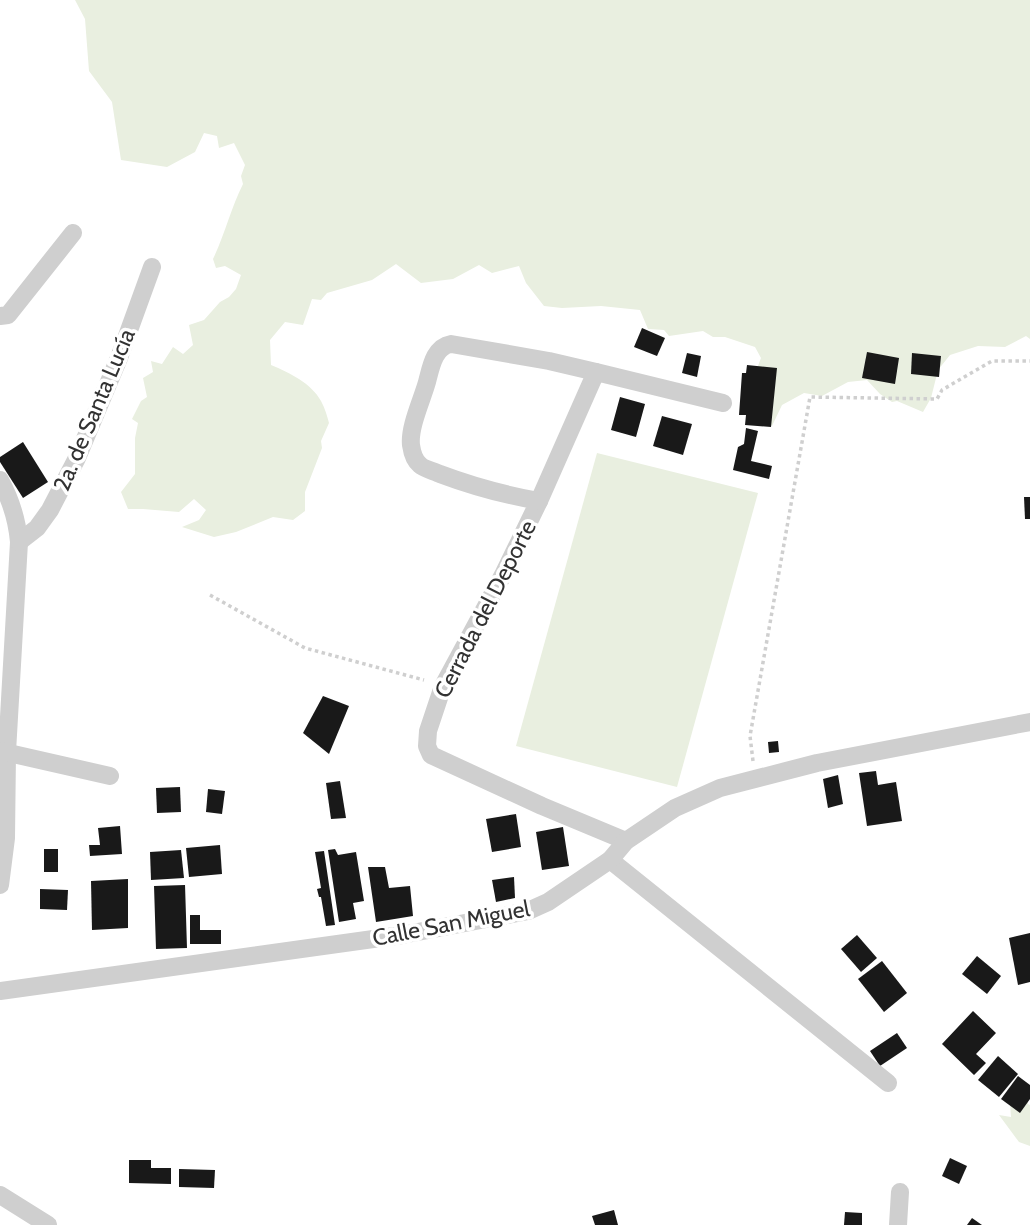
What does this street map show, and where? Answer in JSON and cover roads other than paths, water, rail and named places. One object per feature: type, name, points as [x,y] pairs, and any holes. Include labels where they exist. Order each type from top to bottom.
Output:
[{"type":"street","points":[[0,316],[8,315],[73,233]]},
{"type":"street","name":"2a. de Santa Lucía","points":[[19,542],[37,527],[50,510],[77,458],[152,267]]},
{"type":"street","name":"Cerrada del Deporte","points":[[539,501],[452,478],[420,466],[414,457],[411,435],[431,369],[439,349],[444,345],[549,361],[723,403]]},
{"type":"street","name":"Cerrada del Deporte","points":[[596,372],[509,563],[443,686],[428,732],[427,746],[431,755],[626,841]]},
{"type":"street","points":[[0,480],[10,498],[18,525],[19,542],[4,751],[6,838],[0,885]]},
{"type":"street","name":"Calle San Miguel","points":[[0,991],[402,935],[528,912],[548,902],[610,860],[626,841],[675,808],[720,788],[817,762],[1030,722]]},
{"type":"street","points":[[4,751],[110,776]]},
{"type":"street","points":[[610,860],[888,1083]]},
{"type":"street","points":[[898,1225],[900,1192]]},
{"type":"street","points":[[0,1195],[48,1225]]}]
